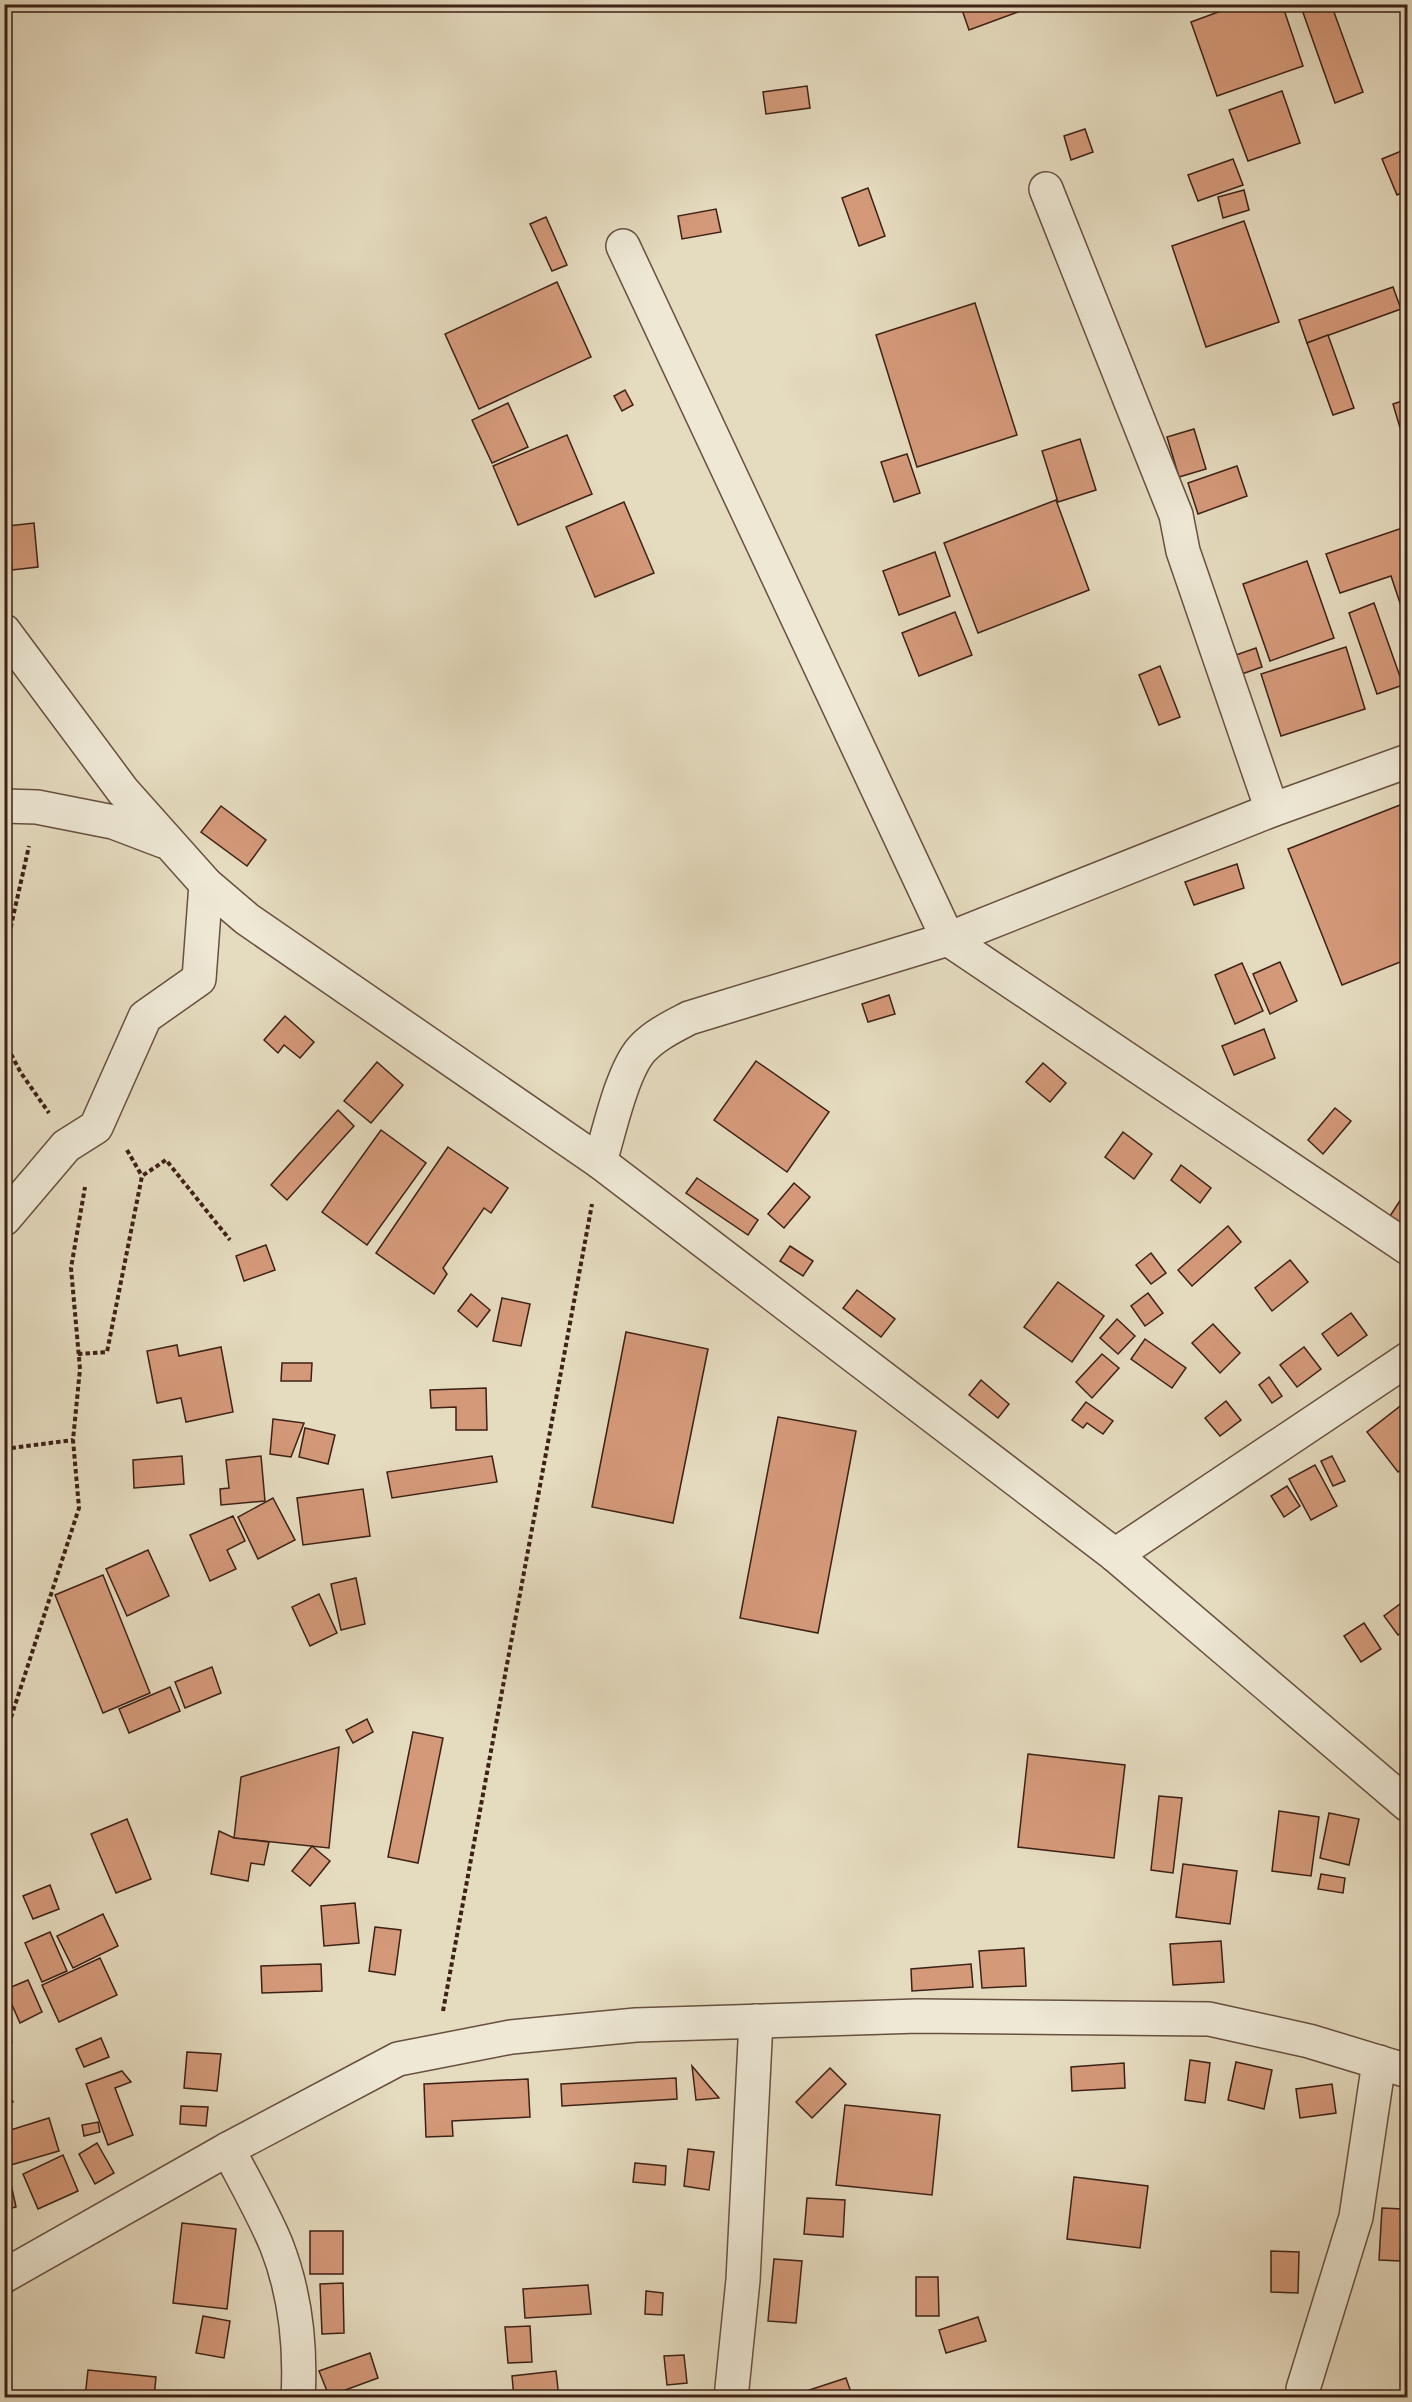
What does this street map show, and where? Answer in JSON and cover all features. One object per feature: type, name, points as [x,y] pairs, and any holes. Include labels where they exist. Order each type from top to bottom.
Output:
[{"type":"street","points":[[1046,189],[1176,515],[1183,551],[1272,810]]},
{"type":"street","points":[[623,246],[948,939],[1407,1248]]},
{"type":"street","points":[[4,631],[123,791],[206,884],[247,919],[600,1162],[1115,1555],[1407,1805]]},
{"type":"street","points":[[600,1162],[628,1071],[641,1050],[664,1031],[688,1018],[948,939],[1272,810],[1407,762]]},
{"type":"street","points":[[4,806],[38,807],[113,822],[167,843]]},
{"type":"street","points":[[4,1219],[70,1143],[96,1127],[145,1017],[199,979],[206,884]]},
{"type":"street","points":[[1115,1555],[1407,1359]]},
{"type":"street","points":[[4,2276],[228,2149],[399,2059],[511,2037],[636,2025],[918,2016],[1209,2019],[1309,2041],[1393,2067],[1356,2217],[1298,2395]]},
{"type":"street","points":[[732,2397],[743,2280],[756,2021]]},
{"type":"street","points":[[228,2149],[276,2244],[293,2301],[300,2362],[298,2397]]},
{"type":"path","points":[[4,1041],[21,1073],[70,1143]]},
{"type":"path","points":[[78,1354],[107,1352],[142,1176],[166,1160],[230,1240]]},
{"type":"path","points":[[435,2052],[600,1162]]},
{"type":"path","points":[[4,1739],[79,1508],[73,1440],[80,1369],[71,1268],[85,1186]]},
{"type":"path","points":[[4,1449],[73,1440]]},
{"type":"building","points":[[960,4],[1015,4],[1018,12],[969,30]]},
{"type":"building","points":[[1240,4],[1282,4],[1303,66],[1217,96],[1191,22]]},
{"type":"building","points":[[1300,4],[1331,4],[1363,92],[1335,103]]},
{"type":"building","points":[[807,86],[810,108],[766,114],[763,92]]},
{"type":"building","points":[[1282,91],[1300,143],[1248,161],[1229,110]]},
{"type":"building","points":[[1085,129],[1093,152],[1071,160],[1064,136]]},
{"type":"building","points":[[1406,149],[1408,190],[1397,195],[1382,159]]},
{"type":"building","points":[[1233,159],[1243,185],[1198,201],[1188,175]]},
{"type":"building","points":[[868,188],[885,236],[859,246],[842,198]]},
{"type":"building","points":[[1244,190],[1249,210],[1223,218],[1218,197]]},
{"type":"building","points":[[716,209],[721,232],[682,239],[678,216]]},
{"type":"building","points":[[546,217],[567,265],[552,271],[530,224]]},
{"type":"building","points":[[1244,221],[1279,322],[1206,347],[1172,246]]},
{"type":"building","points":[[557,282],[591,357],[479,409],[445,334]]},
{"type":"building","points":[[1393,287],[1401,309],[1307,343],[1299,320]]},
{"type":"building","points":[[975,303],[1017,435],[917,467],[876,335]]},
{"type":"building","points":[[1328,335],[1354,408],[1333,415],[1307,343]]},
{"type":"building","points":[[625,390],[633,405],[622,411],[614,396]]},
{"type":"building","points":[[1408,399],[1408,437],[1403,438],[1393,404]]},
{"type":"building","points":[[508,403],[528,447],[492,463],[472,420]]},
{"type":"building","points":[[1194,429],[1206,469],[1179,477],[1167,437]]},
{"type":"building","points":[[567,435],[592,494],[518,525],[493,466]]},
{"type":"building","points":[[1080,439],[1096,490],[1058,502],[1042,451]]},
{"type":"building","points":[[907,454],[920,493],[894,502],[881,462]]},
{"type":"building","points":[[1237,466],[1247,496],[1198,514],[1188,483]]},
{"type":"building","points":[[1056,500],[1089,590],[978,633],[944,543]]},
{"type":"building","points":[[624,502],[654,573],[595,597],[566,527]]},
{"type":"building","points":[[34,523],[38,567],[12,570],[8,526]]},
{"type":"building","points":[[1408,526],[1408,613],[1404,615],[1391,576],[1340,593],[1326,554]]},
{"type":"building","points":[[935,552],[950,596],[899,615],[883,571]]},
{"type":"building","points":[[1307,561],[1334,638],[1270,661],[1243,584]]},
{"type":"building","points":[[1374,603],[1403,685],[1377,694],[1349,613]]},
{"type":"building","points":[[955,612],[972,655],[919,676],[902,633]]},
{"type":"building","points":[[1346,647],[1365,709],[1281,736],[1261,674]]},
{"type":"building","points":[[1256,648],[1262,667],[1239,675],[1233,656]]},
{"type":"building","points":[[1160,666],[1180,717],[1159,725],[1139,675]]},
{"type":"building","points":[[1400,805],[1408,823],[1408,959],[1342,985],[1288,849]]},
{"type":"building","points":[[221,806],[266,840],[247,866],[201,832]]},
{"type":"building","points":[[1237,864],[1244,888],[1194,905],[1185,882]]},
{"type":"building","points":[[1280,962],[1297,1001],[1270,1014],[1253,974]]},
{"type":"building","points":[[1242,963],[1263,1011],[1235,1024],[1215,975]]},
{"type":"building","points":[[889,995],[895,1014],[868,1022],[862,1004]]},
{"type":"building","points":[[285,1016],[314,1042],[300,1058],[284,1045],[278,1053],[264,1040]]},
{"type":"building","points":[[1264,1029],[1275,1058],[1234,1075],[1222,1046]]},
{"type":"building","points":[[756,1061],[829,1112],[787,1172],[714,1120]]},
{"type":"building","points":[[377,1062],[403,1085],[371,1123],[344,1101]]},
{"type":"building","points":[[1043,1063],[1066,1083],[1050,1102],[1026,1082]]},
{"type":"building","points":[[1335,1108],[1351,1121],[1323,1154],[1308,1140]]},
{"type":"building","points":[[338,1110],[354,1126],[287,1200],[271,1185]]},
{"type":"building","points":[[381,1130],[426,1163],[367,1245],[322,1212]]},
{"type":"building","points":[[1123,1132],[1152,1154],[1134,1179],[1105,1157]]},
{"type":"building","points":[[448,1147],[508,1188],[491,1213],[484,1208],[443,1268],[447,1274],[434,1294],[376,1253]]},
{"type":"building","points":[[1181,1165],[1211,1188],[1200,1203],[1171,1180]]},
{"type":"building","points":[[697,1178],[758,1220],[748,1235],[686,1193]]},
{"type":"building","points":[[794,1183],[810,1197],[784,1228],[768,1214]]},
{"type":"building","points":[[1401,1199],[1408,1203],[1408,1227],[1390,1216]]},
{"type":"building","points":[[1228,1226],[1241,1242],[1192,1286],[1178,1270]]},
{"type":"building","points":[[266,1245],[275,1270],[244,1281],[236,1256]]},
{"type":"building","points":[[790,1246],[813,1261],[803,1276],[780,1261]]},
{"type":"building","points":[[1151,1253],[1166,1273],[1151,1284],[1136,1265]]},
{"type":"building","points":[[1290,1260],[1308,1282],[1272,1311],[1255,1288]]},
{"type":"building","points":[[1058,1282],[1104,1316],[1072,1362],[1024,1327]]},
{"type":"building","points":[[857,1290],[895,1319],[881,1337],[843,1308]]},
{"type":"building","points":[[1148,1293],[1163,1313],[1145,1326],[1131,1306]]},
{"type":"building","points":[[471,1294],[490,1310],[477,1327],[458,1311]]},
{"type":"building","points":[[502,1298],[530,1304],[521,1346],[493,1341]]},
{"type":"building","points":[[1351,1313],[1367,1335],[1338,1356],[1322,1334]]},
{"type":"building","points":[[1117,1319],[1135,1336],[1118,1354],[1100,1338]]},
{"type":"building","points":[[1213,1324],[1240,1353],[1220,1373],[1192,1343]]},
{"type":"building","points":[[626,1332],[708,1349],[673,1523],[592,1507]]},
{"type":"building","points":[[1145,1339],[1186,1368],[1172,1388],[1131,1359]]},
{"type":"building","points":[[177,1345],[179,1356],[221,1347],[233,1412],[186,1422],[181,1398],[157,1403],[147,1351]]},
{"type":"building","points":[[1304,1347],[1321,1369],[1297,1387],[1280,1365]]},
{"type":"building","points":[[1102,1354],[1119,1368],[1092,1398],[1076,1382]]},
{"type":"building","points":[[282,1363],[312,1363],[311,1381],[281,1381]]},
{"type":"building","points":[[1269,1377],[1282,1396],[1272,1403],[1259,1385]]},
{"type":"building","points":[[981,1380],[1009,1404],[998,1418],[969,1395]]},
{"type":"building","points":[[486,1388],[487,1430],[456,1430],[456,1407],[431,1408],[430,1390]]},
{"type":"building","points":[[1408,1400],[1408,1465],[1398,1472],[1367,1432]]},
{"type":"building","points":[[1226,1401],[1241,1420],[1220,1436],[1205,1418]]},
{"type":"building","points":[[1086,1402],[1113,1421],[1103,1434],[1087,1423],[1083,1428],[1072,1420]]},
{"type":"building","points":[[778,1417],[856,1431],[818,1633],[740,1618]]},
{"type":"building","points":[[273,1419],[304,1423],[291,1457],[270,1454]]},
{"type":"building","points":[[305,1428],[335,1435],[328,1464],[299,1457]]},
{"type":"building","points":[[182,1456],[184,1484],[134,1488],[133,1460]]},
{"type":"building","points":[[261,1456],[265,1501],[221,1505],[220,1489],[229,1488],[226,1460]]},
{"type":"building","points":[[492,1456],[497,1482],[392,1498],[387,1472]]},
{"type":"building","points":[[1332,1456],[1345,1481],[1333,1486],[1321,1461]]},
{"type":"building","points":[[1315,1465],[1337,1506],[1311,1520],[1289,1479]]},
{"type":"building","points":[[1287,1486],[1300,1506],[1284,1517],[1271,1496]]},
{"type":"building","points":[[363,1489],[370,1536],[303,1545],[297,1498]]},
{"type":"building","points":[[273,1498],[295,1540],[258,1559],[238,1517]]},
{"type":"building","points":[[233,1516],[245,1541],[227,1550],[236,1569],[210,1581],[190,1535]]},
{"type":"building","points":[[148,1550],[169,1596],[127,1616],[106,1569]]},
{"type":"building","points":[[103,1575],[150,1693],[103,1713],[55,1595]]},
{"type":"building","points":[[356,1578],[365,1624],[341,1630],[331,1584]]},
{"type":"building","points":[[319,1594],[337,1633],[310,1646],[292,1607]]},
{"type":"building","points":[[1408,1598],[1408,1628],[1398,1635],[1384,1616]]},
{"type":"building","points":[[1364,1623],[1381,1649],[1361,1662],[1344,1636]]},
{"type":"building","points":[[212,1667],[221,1693],[185,1708],[175,1682]]},
{"type":"building","points":[[170,1687],[180,1711],[129,1733],[119,1709]]},
{"type":"building","points":[[367,1719],[373,1732],[353,1743],[346,1730]]},
{"type":"building","points":[[413,1732],[443,1738],[418,1863],[388,1857]]},
{"type":"building","points":[[339,1747],[329,1848],[234,1838],[241,1777]]},
{"type":"building","points":[[1028,1754],[1125,1765],[1114,1858],[1018,1847]]},
{"type":"building","points":[[1159,1796],[1182,1798],[1173,1873],[1151,1870]]},
{"type":"building","points":[[1279,1811],[1319,1817],[1311,1876],[1272,1871]]},
{"type":"building","points":[[1329,1813],[1359,1819],[1349,1865],[1320,1858]]},
{"type":"building","points":[[127,1819],[151,1879],[116,1893],[91,1834]]},
{"type":"building","points":[[219,1831],[234,1838],[269,1842],[264,1865],[251,1863],[248,1881],[211,1874]]},
{"type":"building","points":[[312,1846],[330,1861],[310,1886],[292,1871]]},
{"type":"building","points":[[1183,1864],[1237,1871],[1230,1924],[1176,1917]]},
{"type":"building","points":[[1321,1874],[1345,1878],[1343,1893],[1318,1889]]},
{"type":"building","points":[[50,1885],[59,1909],[33,1919],[23,1896]]},
{"type":"building","points":[[355,1903],[359,1943],[324,1946],[321,1906]]},
{"type":"building","points":[[103,1914],[118,1946],[73,1968],[57,1936]]},
{"type":"building","points":[[375,1927],[401,1930],[395,1975],[369,1971]]},
{"type":"building","points":[[50,1932],[67,1971],[42,1982],[25,1943]]},
{"type":"building","points":[[1221,1941],[1224,1982],[1173,1985],[1170,1944]]},
{"type":"building","points":[[1024,1948],[1026,1986],[982,1988],[979,1951]]},
{"type":"building","points":[[100,1958],[117,1995],[59,2022],[42,1985]]},
{"type":"building","points":[[321,1964],[322,1991],[262,1993],[261,1966]]},
{"type":"building","points":[[971,1964],[973,1987],[912,1991],[911,1969]]},
{"type":"building","points":[[28,1980],[42,2012],[20,2023],[12,2005],[5,2005],[4,1990]]},
{"type":"building","points":[[4,2020],[12,2042],[4,2045]]},
{"type":"building","points":[[101,2038],[109,2057],[84,2067],[76,2049]]},
{"type":"building","points":[[187,2052],[221,2054],[217,2091],[184,2088]]},
{"type":"building","points":[[1190,2060],[1210,2063],[1205,2103],[1185,2100]]},
{"type":"building","points":[[1236,2062],[1272,2070],[1264,2109],[1228,2100]]},
{"type":"building","points":[[1124,2063],[1125,2088],[1072,2091],[1071,2067]]},
{"type":"building","points":[[692,2066],[719,2098],[696,2100]]},
{"type":"building","points":[[830,2068],[846,2084],[812,2118],[796,2102]]},
{"type":"building","points":[[122,2071],[131,2082],[115,2088],[133,2135],[108,2145],[86,2084]]},
{"type":"building","points":[[676,2078],[677,2099],[562,2106],[561,2084]]},
{"type":"building","points":[[528,2079],[530,2117],[452,2121],[453,2136],[426,2137],[424,2084]]},
{"type":"building","points":[[4,2084],[13,2102],[4,2106]]},
{"type":"building","points":[[1332,2084],[1336,2113],[1300,2118],[1296,2089]]},
{"type":"building","points":[[845,2105],[940,2115],[932,2195],[836,2185]]},
{"type":"building","points":[[181,2106],[208,2107],[206,2126],[180,2124]]},
{"type":"building","points":[[49,2118],[59,2151],[4,2167],[4,2132]]},
{"type":"building","points":[[98,2122],[100,2132],[84,2136],[82,2125]]},
{"type":"building","points":[[97,2143],[114,2173],[95,2184],[79,2154]]},
{"type":"building","points":[[688,2149],[714,2152],[709,2190],[684,2186]]},
{"type":"building","points":[[63,2155],[78,2191],[38,2209],[23,2174]]},
{"type":"building","points":[[635,2163],[666,2166],[665,2185],[633,2182]]},
{"type":"building","points":[[1074,2177],[1148,2186],[1140,2248],[1067,2239]]},
{"type":"building","points":[[11,2184],[16,2207],[4,2210],[4,2186]]},
{"type":"building","points":[[807,2198],[845,2200],[843,2237],[804,2234]]},
{"type":"building","points":[[1382,2208],[1403,2209],[1400,2261],[1379,2260]]},
{"type":"building","points":[[182,2223],[236,2229],[227,2309],[173,2303]]},
{"type":"building","points":[[310,2231],[343,2231],[343,2274],[310,2274]]},
{"type":"building","points":[[1271,2251],[1299,2252],[1298,2293],[1271,2292]]},
{"type":"building","points":[[774,2259],[802,2261],[796,2323],[768,2321]]},
{"type":"building","points":[[916,2277],[938,2277],[939,2316],[916,2316]]},
{"type":"building","points":[[343,2283],[344,2333],[322,2334],[320,2284]]},
{"type":"building","points":[[588,2285],[591,2314],[525,2318],[523,2289]]},
{"type":"building","points":[[646,2291],[663,2293],[662,2315],[645,2314]]},
{"type":"building","points":[[203,2316],[230,2321],[224,2358],[196,2353]]},
{"type":"building","points":[[978,2317],[986,2341],[946,2353],[939,2330]]},
{"type":"building","points":[[530,2326],[532,2362],[508,2363],[505,2327]]},
{"type":"building","points":[[370,2353],[378,2378],[329,2396],[319,2371]]},
{"type":"building","points":[[684,2355],[687,2383],[667,2385],[664,2356]]},
{"type":"building","points":[[88,2370],[156,2377],[154,2398],[85,2398]]},
{"type":"building","points":[[556,2371],[559,2398],[514,2398],[512,2376]]},
{"type":"building","points":[[846,2378],[853,2398],[785,2398]]}]
